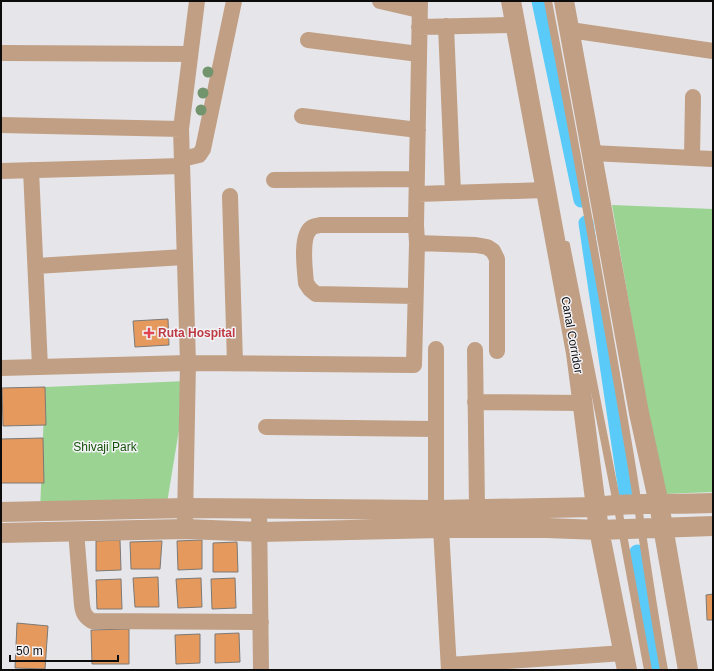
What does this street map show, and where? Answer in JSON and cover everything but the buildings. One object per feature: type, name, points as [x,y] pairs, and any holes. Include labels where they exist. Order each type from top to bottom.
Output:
[{"type":"street","points":[[185,529],[188,363],[181,129],[197,1]]},
{"type":"street","points":[[1,171],[182,163],[199,155],[203,149],[234,1]]},
{"type":"street","points":[[1,368],[188,363],[414,365],[420,6],[380,1]]},
{"type":"street","points":[[564,1],[639,413],[659,504],[688,670]]},
{"type":"street","points":[[419,27],[446,26],[516,14]]},
{"type":"street","name":"Canal Corridor","points":[[516,14],[546,190],[576,352],[599,530],[626,662]]},
{"type":"street","points":[[446,26],[453,193]]},
{"type":"street","points":[[570,30],[713,50]]},
{"type":"street","points":[[308,40],[419,54]]},
{"type":"street","points":[[1,53],[190,54]]},
{"type":"street","points":[[692,97],[692,158]]},
{"type":"street","points":[[302,116],[418,130]]},
{"type":"street","points":[[1,125],[181,129]]},
{"type":"street","points":[[592,153],[713,159]]},
{"type":"street","points":[[32,170],[40,367]]},
{"type":"street","points":[[274,180],[417,187],[453,193],[546,190]]},
{"type":"street","points":[[230,196],[235,363]]},
{"type":"street","points":[[415,296],[316,294],[310,290],[306,284],[304,240],[307,232],[312,227],[320,225],[416,225]]},
{"type":"street","points":[[417,243],[476,245],[487,247],[492,251],[497,259],[497,351]]},
{"type":"street","points":[[36,266],[184,257]]},
{"type":"street","points":[[436,349],[436,429],[439,519],[449,667],[626,662]]},
{"type":"street","points":[[475,350],[477,509]]},
{"type":"street","points":[[476,402],[583,403]]},
{"type":"street","points":[[266,427],[436,429]]},
{"type":"street","points":[[1,533],[185,529],[260,532],[439,519],[477,509],[596,507],[617,504],[638,505],[713,503]]},
{"type":"street","points":[[1,512],[186,508],[259,509],[439,519],[547,528],[599,530],[713,526]]},
{"type":"street","points":[[259,509],[261,670]]},
{"type":"street","points":[[76,531],[83,613],[86,618],[92,621],[261,622]]},
{"type":"lane","points":[[516,14],[520,1]]},
{"type":"lane","points":[[548,1],[600,278],[638,505],[632,529],[648,670]]},
{"type":"lane","points":[[565,239],[617,504],[632,529],[664,670]]},
{"type":"green space","points":[[612,205],[713,209],[713,492],[662,494]]},
{"type":"green space","name":"Shivaji Park","points":[[187,381],[166,509],[40,511],[45,387]]},
{"type":"waterway","points":[[539,1],[581,200]]},
{"type":"waterway","points":[[586,223],[626,492]]},
{"type":"waterway","points":[[637,552],[659,670]]},
{"type":"place","name":"Ruta Hospital","points":[[149,333]]}]
